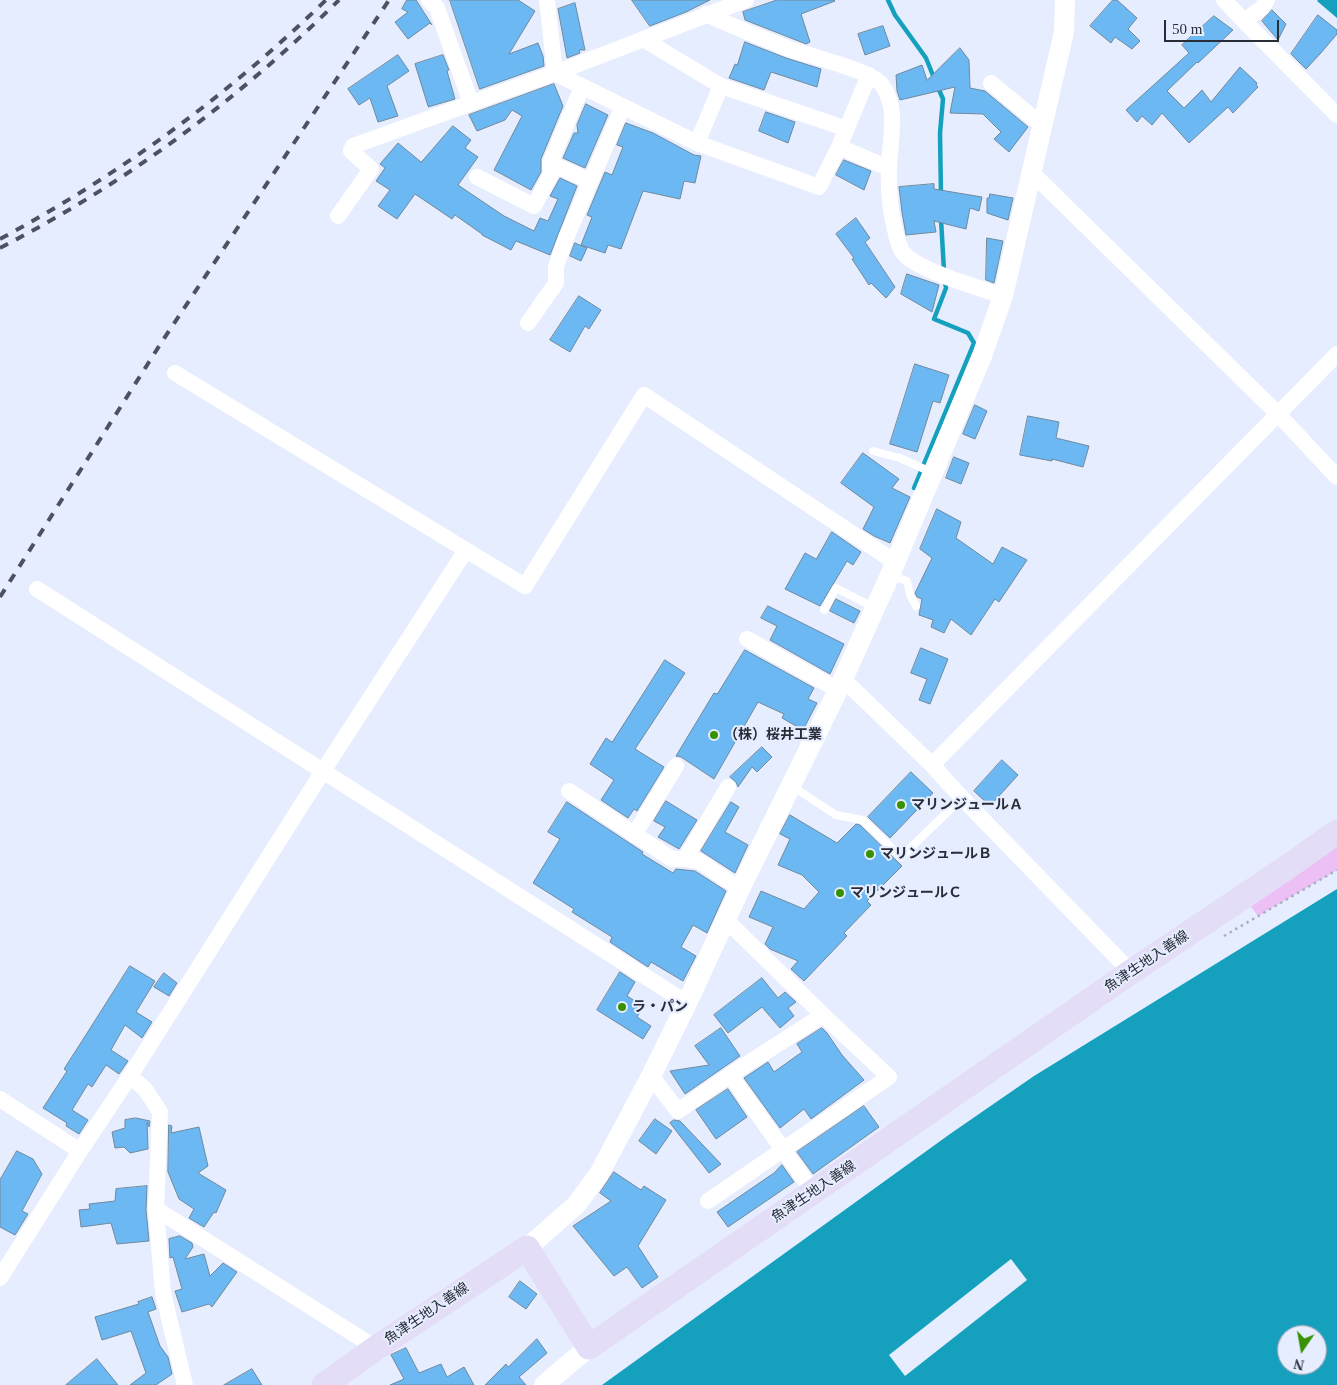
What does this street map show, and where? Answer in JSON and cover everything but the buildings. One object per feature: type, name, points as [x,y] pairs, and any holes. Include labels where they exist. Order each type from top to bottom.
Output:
[{"type":"main road","name":"魚津生地入善線","points":[[589,1347],[1131,972],[1337,832]]},
{"type":"main road","name":"魚津生地入善線","points":[[324,1385],[376,1348],[527,1248]]},
{"type":"main road","points":[[527,1248],[589,1347]]},
{"type":"street","points":[[429,0],[437,8],[471,103]]},
{"type":"street","points":[[547,0],[556,73]]},
{"type":"street","points":[[338,216],[371,169],[352,151],[354,146],[556,73],[746,0]]},
{"type":"street","points":[[527,1248],[576,1205],[599,1174],[651,1076],[790,785],[841,685],[892,569],[982,356],[1003,296],[1064,32],[1065,0]]},
{"type":"street","points":[[1224,0],[1337,115]]},
{"type":"street","points":[[1244,21],[1262,8],[1267,0]]},
{"type":"street","points":[[706,14],[792,50],[869,75],[881,83],[891,103],[890,210],[904,254],[925,267],[1003,296]]},
{"type":"street","points":[[642,39],[721,86],[847,129]]},
{"type":"street","points":[[556,73],[697,143],[819,187],[847,129],[869,75]]},
{"type":"street","points":[[991,83],[1043,126]]},
{"type":"street","points":[[477,177],[534,206],[551,174],[550,163],[582,86]]},
{"type":"street","points":[[697,143],[721,86]]},
{"type":"street","points":[[528,323],[556,283],[556,267],[566,238],[623,106]]},
{"type":"street","points":[[839,146],[889,168]]},
{"type":"street","points":[[550,163],[590,181]]},
{"type":"street","points":[[1032,173],[1278,414],[1337,477]]},
{"type":"street","points":[[932,765],[1337,354]]},
{"type":"street","points":[[175,373],[525,586],[644,395],[892,569]]},
{"type":"street","points":[[0,1278],[466,550]]},
{"type":"street","points":[[37,589],[686,1003]]},
{"type":"street","points":[[747,639],[841,685],[932,765],[1131,972]]},
{"type":"street","points":[[634,835],[676,766]]},
{"type":"street","points":[[685,859],[728,786]]},
{"type":"street","points":[[568,791],[672,859],[698,861],[740,889]]},
{"type":"street","points":[[708,1201],[889,1077],[726,920]]},
{"type":"street","points":[[651,1076],[678,1111],[823,1015]]},
{"type":"street","points":[[730,1075],[814,1192]]},
{"type":"street","points":[[130,1076],[145,1089],[160,1112],[156,1209],[163,1293],[185,1385]]},
{"type":"street","points":[[0,1100],[80,1151]]},
{"type":"street","points":[[156,1209],[376,1348]]},
{"type":"street","points":[[544,1385],[589,1347]]},
{"type":"lane","points":[[873,451],[900,458],[933,473]]},
{"type":"lane","points":[[892,569],[907,581],[910,595],[916,606]]},
{"type":"lane","points":[[824,610],[836,588],[875,608]]},
{"type":"lane","points":[[790,785],[836,815],[863,820],[902,857],[962,798]]},
{"type":"shaded area","points":[[1337,832],[1337,870],[1258,916],[1244,897]]},
{"type":"water","points":[[1337,0],[1337,18],[1317,1]]},
{"type":"water","points":[[1337,889],[1337,1385],[602,1385],[950,1134],[1034,1076]]},
{"type":"pier","points":[[1011,1259],[1027,1280],[905,1376],[889,1355]]},
{"type":"waterway","points":[[888,0],[895,15],[926,58],[934,78]]},
{"type":"waterway","points":[[937,85],[943,99],[940,133],[941,196]]},
{"type":"waterway","points":[[941,219],[944,271]]},
{"type":"waterway","points":[[914,488],[974,343],[968,333],[934,319],[946,288],[945,281]]},
{"type":"railway","points":[[0,239],[88,187],[171,131],[250,69],[326,0]]},
{"type":"railway","points":[[0,248],[92,196],[179,137],[261,72],[339,0]]},
{"type":"railway","points":[[0,597],[163,340],[389,0]]},
{"type":"place","name":"（株）桜井工業","points":[[714,735]]},
{"type":"place","name":"マリンジュールＡ","points":[[901,805]]},
{"type":"place","name":"マリンジュールＢ","points":[[870,854]]},
{"type":"place","name":"マリンジュールＣ","points":[[840,893]]},
{"type":"place","name":"ラ・パン","points":[[622,1007]]}]
